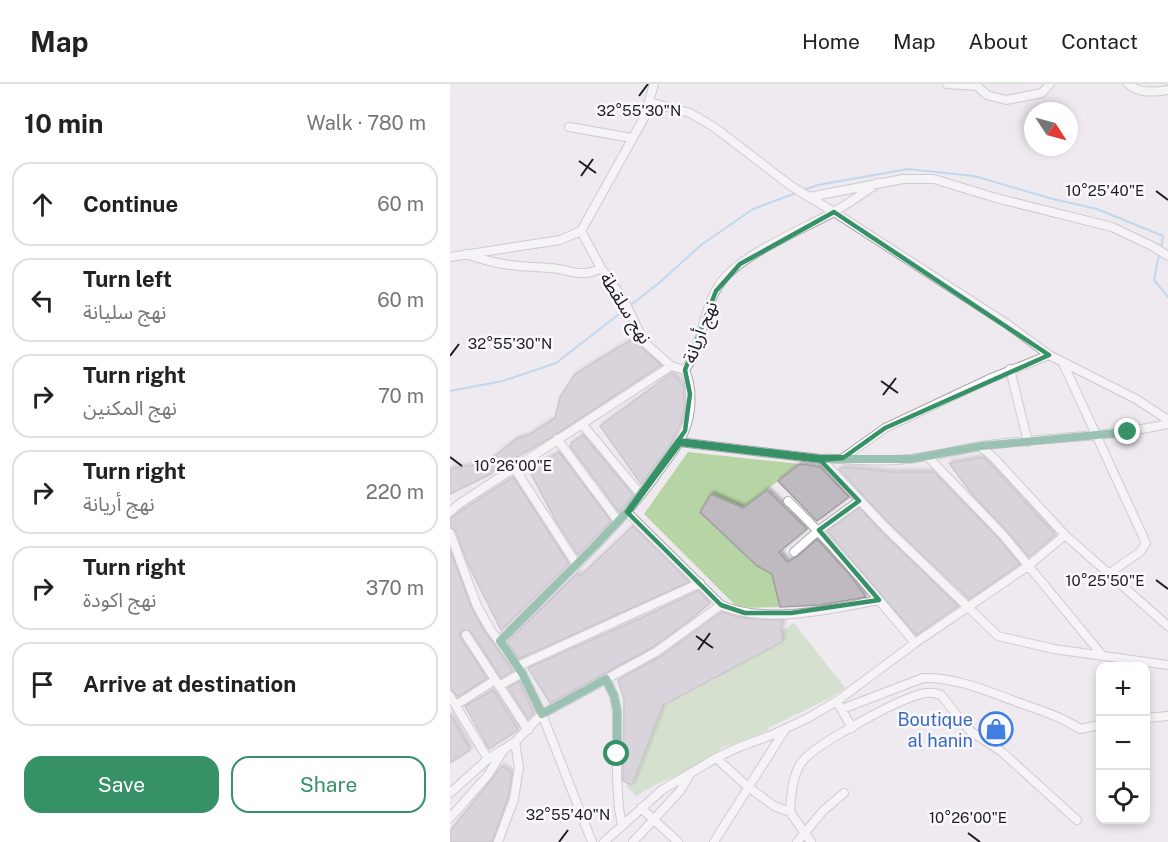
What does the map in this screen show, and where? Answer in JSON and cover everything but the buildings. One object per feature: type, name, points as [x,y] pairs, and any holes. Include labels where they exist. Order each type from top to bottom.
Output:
[{"type":"street","points":[[450,257],[547,243],[581,231],[644,118],[654,84]]},
{"type":"street","points":[[947,84],[977,85],[987,95],[1006,100],[1042,93],[1050,84]]},
{"type":"street","points":[[1128,84],[1149,92],[1168,90]]},
{"type":"street","points":[[649,102],[690,113],[714,127],[776,176],[1007,324],[1048,355],[1136,399],[1168,420]]},
{"type":"street","points":[[569,127],[632,138]]},
{"type":"street","points":[[809,196],[903,179],[934,179],[996,198],[1112,227],[1168,256]]},
{"type":"street","name":"نهج أريانة","points":[[500,641],[627,512],[679,442],[689,416],[690,394],[685,370],[691,362],[716,291],[727,275],[764,249],[834,212],[878,183]]},
{"type":"street","name":"نهج سلقطة","points":[[581,231],[601,268],[624,300],[639,336],[671,366],[685,370]]},
{"type":"street","points":[[465,254],[510,266],[552,268],[586,274],[601,268]]},
{"type":"street","points":[[843,458],[885,428],[1010,369],[1048,355]]},
{"type":"street","points":[[1063,363],[1146,543],[1140,552],[1108,574]]},
{"type":"street","points":[[450,512],[556,439],[582,425],[671,366]]},
{"type":"street","points":[[1010,369],[1028,442]]},
{"type":"street","points":[[679,442],[821,459],[893,460],[928,457],[981,446],[1097,435],[1168,424]]},
{"type":"street","points":[[582,425],[641,495]]},
{"type":"street","points":[[556,439],[618,521]]},
{"type":"street","points":[[981,446],[1065,535],[1168,626]]},
{"type":"street","points":[[928,457],[981,511],[1102,655]]},
{"type":"street","points":[[821,459],[859,501],[998,636],[1054,649],[1168,665]]},
{"type":"street","points":[[514,469],[577,565]]},
{"type":"street","points":[[788,501],[819,530],[915,643]]},
{"type":"street","points":[[794,552],[819,530],[859,501]]},
{"type":"street","points":[[627,512],[722,605],[745,613],[791,613],[879,600]]},
{"type":"street","points":[[450,533],[477,606],[490,629],[520,670],[542,714],[592,842]]},
{"type":"street","points":[[604,842],[663,790],[716,758],[785,729],[837,701],[915,643],[1028,566],[1065,535]]},
{"type":"street","points":[[456,705],[520,670],[700,583]]},
{"type":"street","points":[[450,793],[488,759],[515,742],[542,714],[656,652],[722,605]]},
{"type":"street","points":[[465,635],[528,730]]},
{"type":"street","points":[[842,709],[923,678],[934,678],[958,682],[1048,712],[1080,729],[1096,726]]},
{"type":"street","points":[[606,679],[614,696],[617,711],[617,777],[622,824]]},
{"type":"street","points":[[790,812],[796,773],[801,762],[810,752],[867,719],[916,695],[934,692],[940,695],[969,730],[1002,752],[1077,820]]},
{"type":"street","points":[[450,696],[488,759]]},
{"type":"street","points":[[837,701],[852,728]]},
{"type":"street","points":[[1150,718],[1168,716]]},
{"type":"street","points":[[714,842],[785,729]]},
{"type":"street","points":[[498,842],[514,799],[519,767],[515,742]]},
{"type":"street","points":[[450,818],[488,775],[504,750]]},
{"type":"street","points":[[716,758],[774,806],[790,812],[811,842]]},
{"type":"street","points":[[633,842],[655,820],[690,775]]},
{"type":"street","points":[[797,842],[824,810],[844,793]]},
{"type":"street","points":[[640,808],[678,842]]},
{"type":"highlighted area","points":[[834,212],[1049,355],[885,428],[843,458],[820,460],[859,501],[819,530],[879,600],[791,613],[745,613],[721,605],[627,512],[685,431],[690,394],[685,370],[716,291],[740,264]]},
{"type":"green space","points":[[688,452],[800,464],[743,508],[711,494],[700,512],[757,566],[772,574],[780,607],[738,608],[644,514]]},
{"type":"green space","points":[[794,623],[845,688],[830,698],[768,728],[769,730],[721,748],[694,768],[636,796],[626,786],[653,721],[658,701],[711,681]]},
{"type":"waterway","points":[[804,190],[818,185],[908,169],[974,176],[1097,209],[1163,236],[1161,249]]},
{"type":"waterway","points":[[450,391],[503,381],[556,363],[659,283],[701,245],[753,209],[796,193]]},
{"type":"waterway","points":[[1159,254],[1154,280],[1168,297]]},
{"type":"place","name":"Boutique al hanin","points":[[996,729]]},
{"type":"route","points":[[617,754],[617,711],[614,696],[606,679],[542,714],[522,673],[500,641],[627,512],[679,442],[821,459],[843,458],[871,461],[928,457],[981,446],[1128,432]]}]
